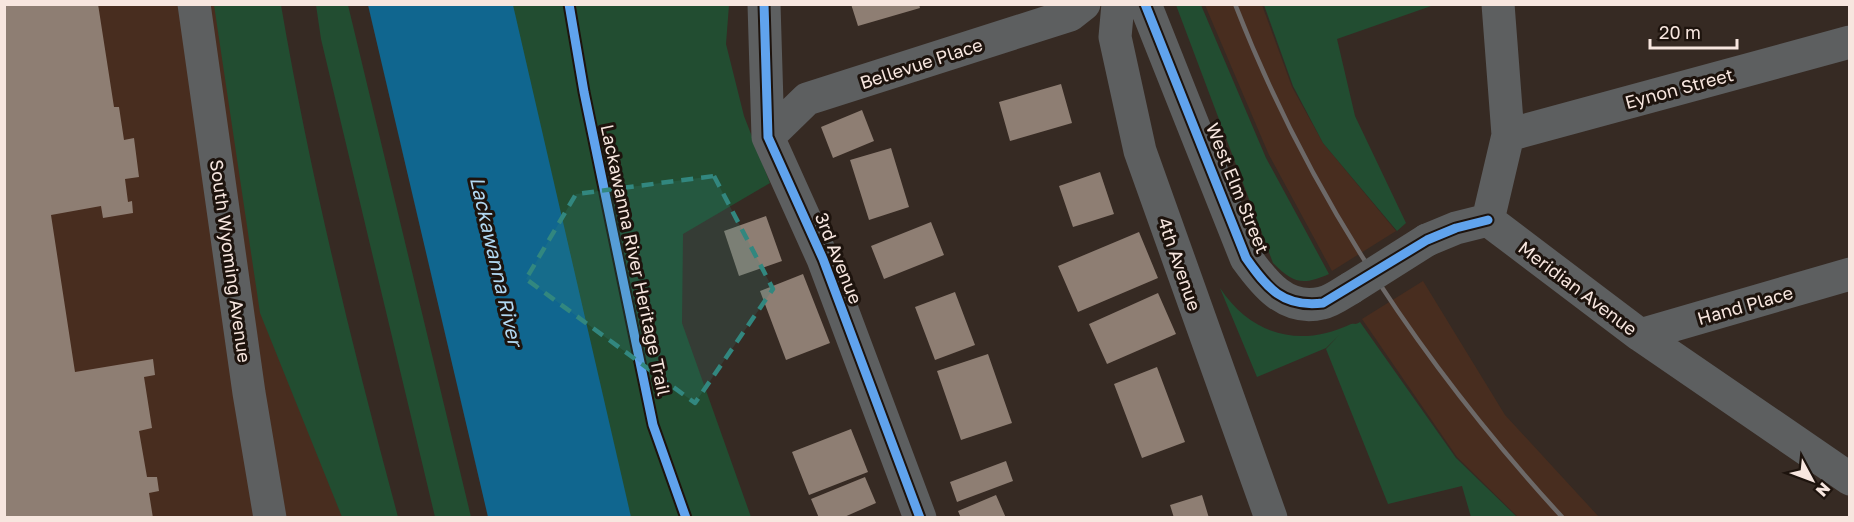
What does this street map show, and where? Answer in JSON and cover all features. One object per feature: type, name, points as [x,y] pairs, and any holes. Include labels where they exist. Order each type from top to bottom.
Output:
[{"type":"street","name":"South Wyoming Avenue","points":[[194,4],[249,393],[270,518]]},
{"type":"street","name":"3rd Avenue","points":[[764,4],[768,137],[824,259],[920,518]]},
{"type":"street","name":"Bellevue Place","points":[[768,137],[807,99],[1070,15],[1084,4]]},
{"type":"street","name":"4th Avenue","points":[[1118,4],[1115,37],[1140,151],[1271,518]]},
{"type":"street","name":"West Elm Street","points":[[1145,4],[1246,258],[1264,283],[1286,300],[1305,305],[1323,303],[1427,240],[1456,228],[1488,220]]},
{"type":"street","points":[[1488,220],[1508,135],[1498,4]]},
{"type":"street","name":"Eynon Street","points":[[1508,135],[1850,42]]},
{"type":"street","name":"Meridian Avenue","points":[[1488,220],[1640,335],[1850,478]]},
{"type":"street","name":"Hand Place","points":[[1640,335],[1850,274]]},
{"type":"highlighted area","points":[[714,176],[773,289],[695,403],[526,279],[576,194]]},
{"type":"shaded area","points":[[4,5],[221,5],[342,517],[5,517]]},
{"type":"shaded area","points":[[1205,5],[1262,5],[1292,87],[1323,143],[1396,231],[1332,271],[1269,155]]},
{"type":"shaded area","points":[[1423,281],[1505,415],[1599,517],[1518,517],[1457,457],[1362,319]]},
{"type":"green space","points":[[214,5],[281,5],[305,135],[334,262],[398,517],[342,517],[260,313]]},
{"type":"green space","points":[[316,5],[348,5],[471,517],[435,517],[321,39]]},
{"type":"green space","points":[[504,5],[729,5],[726,44],[744,116],[770,183],[683,234],[682,323],[751,517],[616,517]]},
{"type":"green space","points":[[1176,5],[1201,5],[1266,158],[1329,274],[1312,280],[1298,280],[1286,275],[1273,263]]},
{"type":"green space","points":[[1264,5],[1434,5],[1337,39],[1355,116],[1406,223],[1397,231],[1323,143],[1293,86]]},
{"type":"green space","points":[[1220,288],[1246,317],[1277,333],[1312,336],[1360,322],[1456,458],[1517,517],[1471,517],[1462,486],[1388,504],[1326,349],[1339,335],[1326,348],[1257,377]]},
{"type":"water","name":"Lackawanna River","points":[[368,5],[513,5],[631,517],[488,517]]},
{"type":"building","points":[[4,4],[98,4],[114,107],[119,107],[124,140],[134,138],[139,177],[125,179],[128,202],[132,201],[133,213],[103,218],[101,206],[51,215],[75,372],[153,359],[155,375],[144,377],[152,428],[139,431],[147,477],[157,477],[159,491],[149,493],[153,518],[4,518]]},
{"type":"building","points":[[851,4],[919,4],[920,8],[858,26]]},
{"type":"building","points":[[1061,84],[1072,123],[1010,141],[999,102]]},
{"type":"building","points":[[862,110],[874,141],[833,158],[821,127]]},
{"type":"building","points":[[891,148],[909,207],[869,220],[850,160]]},
{"type":"building","points":[[1100,172],[1114,214],[1073,227],[1059,186]]},
{"type":"building","points":[[766,216],[782,261],[739,276],[724,231]]},
{"type":"building","points":[[931,222],[944,255],[884,279],[871,246]]},
{"type":"building","points":[[1139,232],[1158,278],[1078,312],[1058,266]]},
{"type":"building","points":[[803,274],[830,343],[786,360],[760,291]]},
{"type":"building","points":[[955,292],[975,345],[935,360],[915,307]]},
{"type":"building","points":[[1158,293],[1176,334],[1107,364],[1089,324]]},
{"type":"building","points":[[988,354],[1012,423],[961,440],[937,371]]},
{"type":"building","points":[[1157,367],[1185,442],[1142,458],[1114,384]]},
{"type":"building","points":[[851,429],[868,472],[809,495],[792,452]]},
{"type":"building","points":[[1006,461],[1013,481],[957,502],[950,482]]},
{"type":"building","points":[[865,477],[876,503],[842,518],[819,518],[811,499]]},
{"type":"building","points":[[996,495],[1006,518],[961,518],[958,511]]},
{"type":"building","points":[[1202,495],[1209,518],[1174,518],[1170,505]]},
{"type":"railway","points":[[1235,4],[1298,144],[1375,276],[1418,340],[1464,401],[1512,461],[1563,518]]},
{"type":"cycle path","name":"Lackawanna River Heritage Trail","points":[[569,4],[584,92],[653,425],[686,518]]},
{"type":"cycle path","points":[[764,4],[768,137],[823,259],[920,518]]},
{"type":"cycle path","points":[[1145,4],[1246,258],[1277,294],[1297,302],[1323,303],[1427,240],[1456,228],[1488,220]]}]
